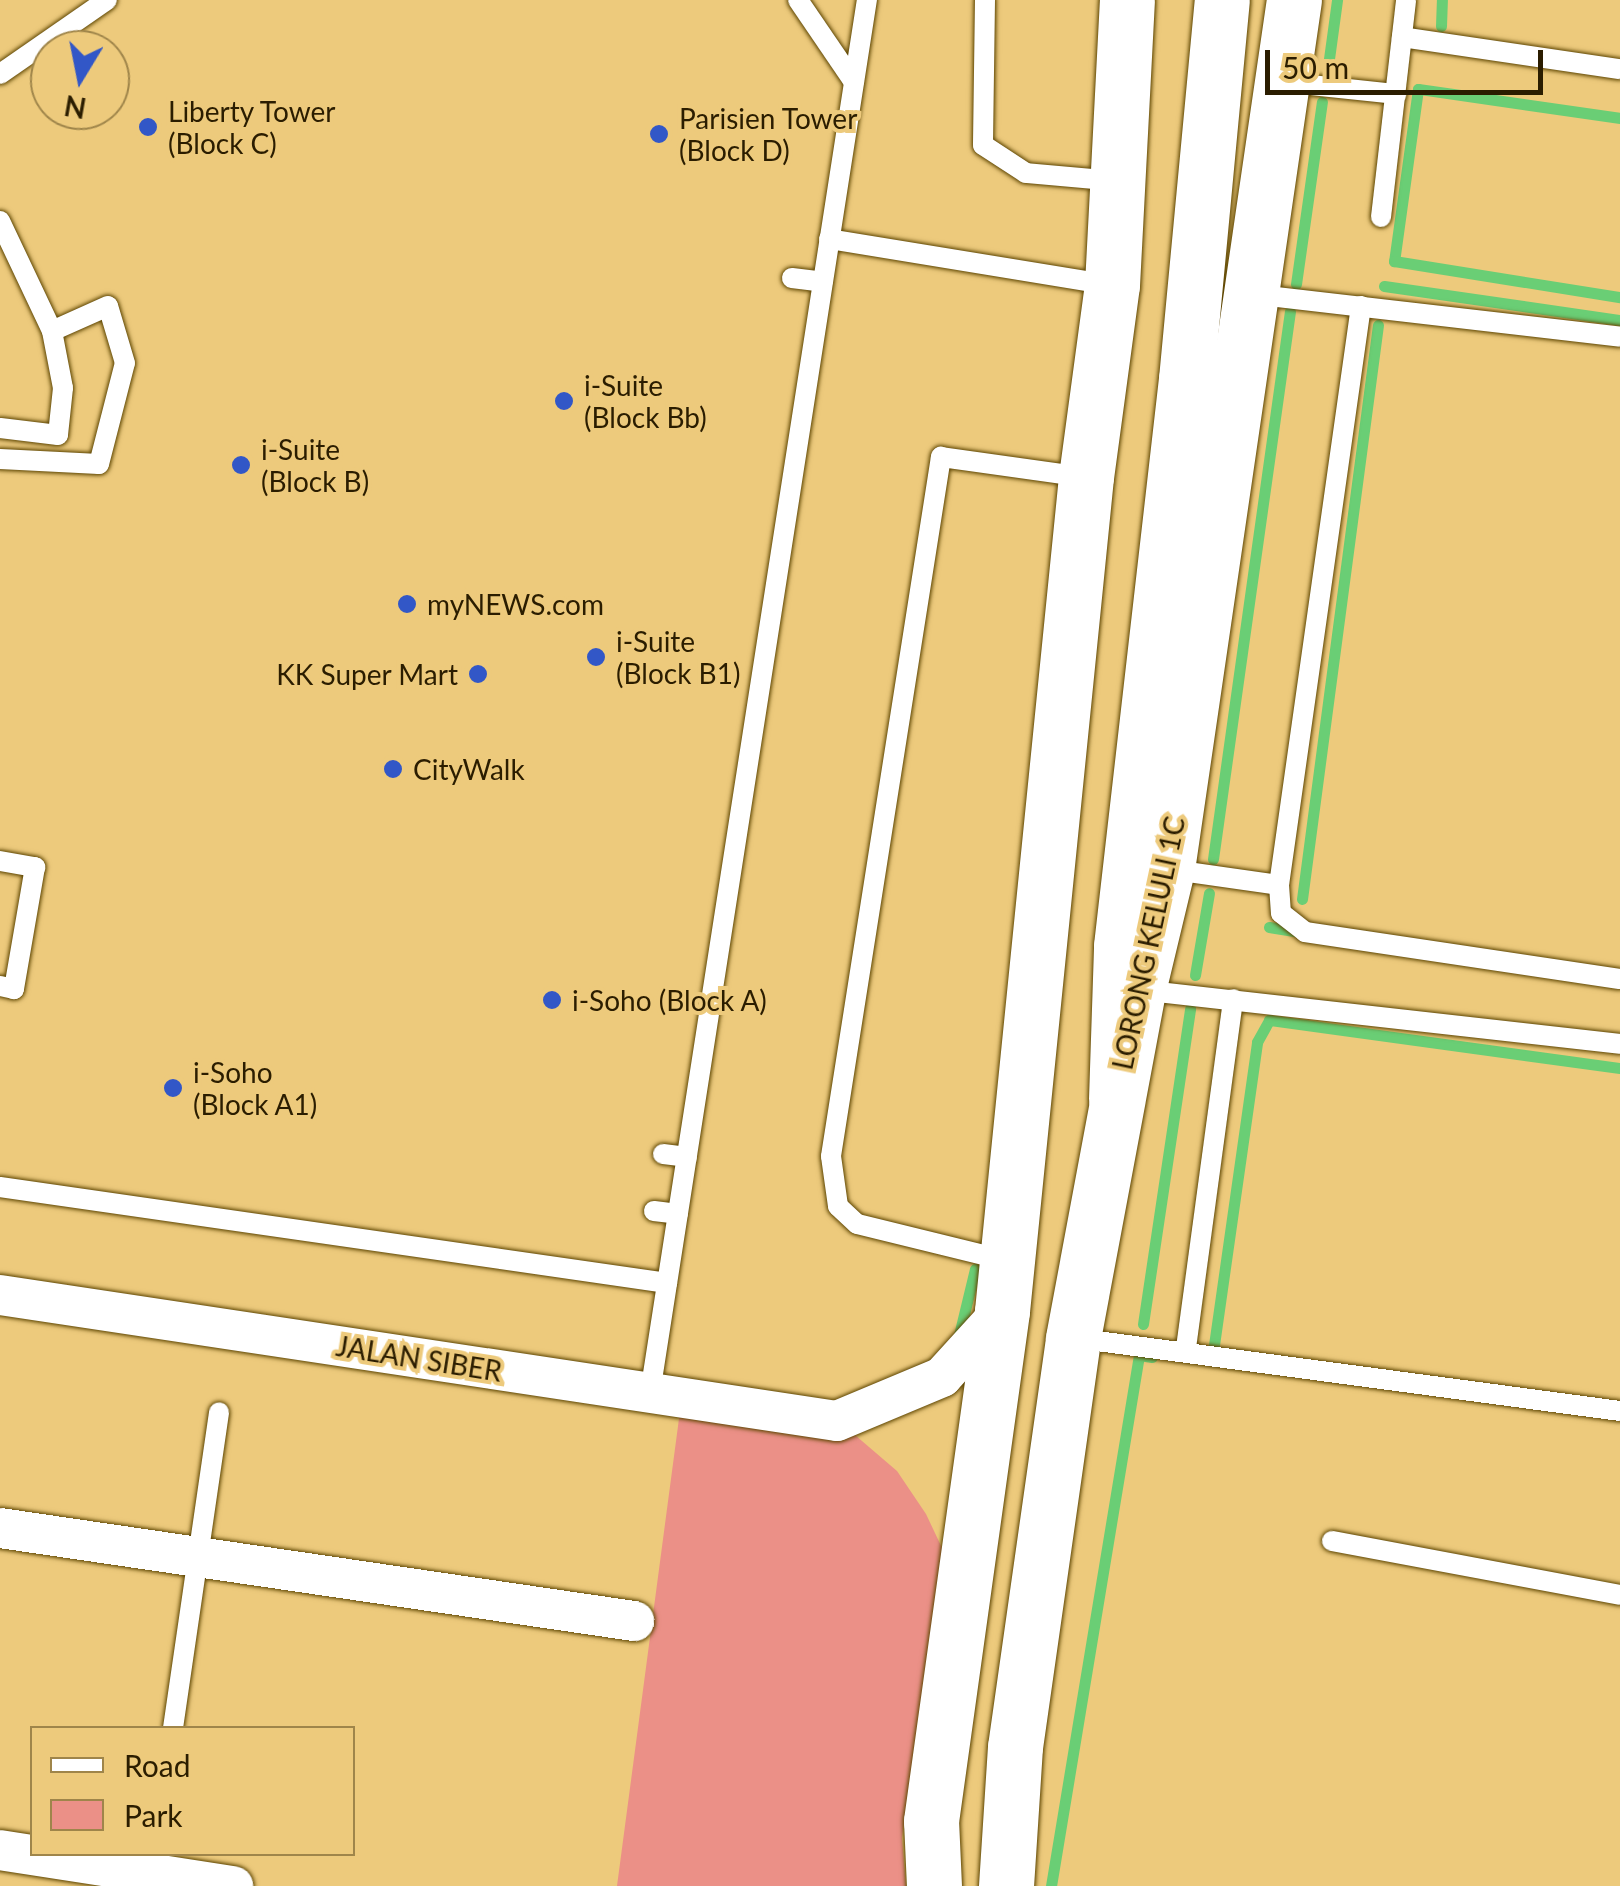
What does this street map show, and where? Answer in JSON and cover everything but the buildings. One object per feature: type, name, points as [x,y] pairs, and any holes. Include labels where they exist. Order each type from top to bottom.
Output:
[{"type":"main road","points":[[1116,1099],[1121,946],[1186,380],[1222,0]]},
{"type":"main road","name":"LORONG KELULI 1C","points":[[1006,1886],[1016,1746],[1073,1338],[1116,1099],[1167,868],[1294,0]]},
{"type":"main road","points":[[934,1886],[931,1820],[1004,1286],[1086,477],[1112,285],[1124,11]]},
{"type":"street","name":"JALAN SIBER","points":[[0,1294],[837,1421],[942,1376],[1004,1286]]},
{"type":"street","points":[[0,1528],[634,1621]]},
{"type":"street","points":[[0,1850],[30,1854]]},
{"type":"street","points":[[43,1856],[233,1886]]},
{"type":"lane","points":[[0,74],[107,0]]},
{"type":"lane","points":[[798,0],[854,82]]},
{"type":"lane","points":[[650,1393],[866,0]]},
{"type":"lane","points":[[985,0],[984,145],[1026,173],[1116,181]]},
{"type":"lane","points":[[1382,217],[1406,0]]},
{"type":"lane","points":[[1402,38],[1620,69]]},
{"type":"lane","points":[[1282,82],[1396,94]]},
{"type":"lane","points":[[0,221],[52,331],[63,388],[58,436],[0,428]]},
{"type":"lane","points":[[829,239],[1112,285]]},
{"type":"lane","points":[[792,278],[823,282]]},
{"type":"lane","points":[[1249,294],[1620,337]]},
{"type":"lane","points":[[0,459],[99,464],[125,363],[108,306],[52,331]]},
{"type":"lane","points":[[1361,306],[1279,884],[1281,914],[1305,932],[1620,979]]},
{"type":"lane","points":[[1004,1286],[858,1224],[838,1206],[831,1156],[941,457],[1086,477]]},
{"type":"lane","points":[[0,861],[35,866],[14,988],[0,986]]},
{"type":"lane","points":[[1167,868],[1279,884]]},
{"type":"lane","points":[[1138,990],[1620,1044]]},
{"type":"lane","points":[[1186,1348],[1234,999]]},
{"type":"lane","points":[[663,1154],[687,1157]]},
{"type":"lane","points":[[0,1187],[667,1284]]},
{"type":"lane","points":[[654,1211],[678,1214]]},
{"type":"lane","points":[[1073,1338],[1186,1348],[1620,1410]]},
{"type":"lane","points":[[173,1726],[219,1412]]},
{"type":"lane","points":[[1332,1541],[1620,1595]]},
{"type":"green space","points":[[680,1411],[855,1435],[897,1471],[926,1514],[943,1550],[902,1838],[906,1886],[617,1886]]},
{"type":"waterway","points":[[1328,66],[1337,0]]},
{"type":"waterway","points":[[1441,26],[1442,0]]},
{"type":"waterway","points":[[1620,118],[1418,89],[1394,261],[1620,297]]},
{"type":"waterway","points":[[1296,284],[1322,102]]},
{"type":"waterway","points":[[1384,286],[1620,320]]},
{"type":"waterway","points":[[1213,859],[1290,311]]},
{"type":"waterway","points":[[1302,899],[1378,325]]},
{"type":"waterway","points":[[1195,975],[1209,893]]},
{"type":"waterway","points":[[1269,927],[1299,932]]},
{"type":"waterway","points":[[1143,1324],[1190,1008]]},
{"type":"waterway","points":[[1213,1352],[1257,1042],[1269,1020],[1620,1068]]},
{"type":"waterway","points":[[959,1335],[975,1269]]},
{"type":"waterway","points":[[1051,1886],[1139,1355],[1152,1357]]},
{"type":"place","name":"Liberty Tower (Block C)","points":[[148,127]]},
{"type":"place","name":"Parisien Tower (Block D)","points":[[659,134]]},
{"type":"place","name":"i-Suite (Block Bb)","points":[[564,401]]},
{"type":"place","name":"i-Suite (Block B)","points":[[241,465]]},
{"type":"place","name":"myNEWS.com","points":[[407,604]]},
{"type":"place","name":"i-Suite (Block B1)","points":[[596,657]]},
{"type":"place","name":"KK Super Mart","points":[[478,674]]},
{"type":"place","name":"CityWalk","points":[[393,769]]},
{"type":"place","name":"i-Soho (Block A)","points":[[552,1000]]},
{"type":"place","name":"i-Soho (Block A1)","points":[[173,1088]]}]
